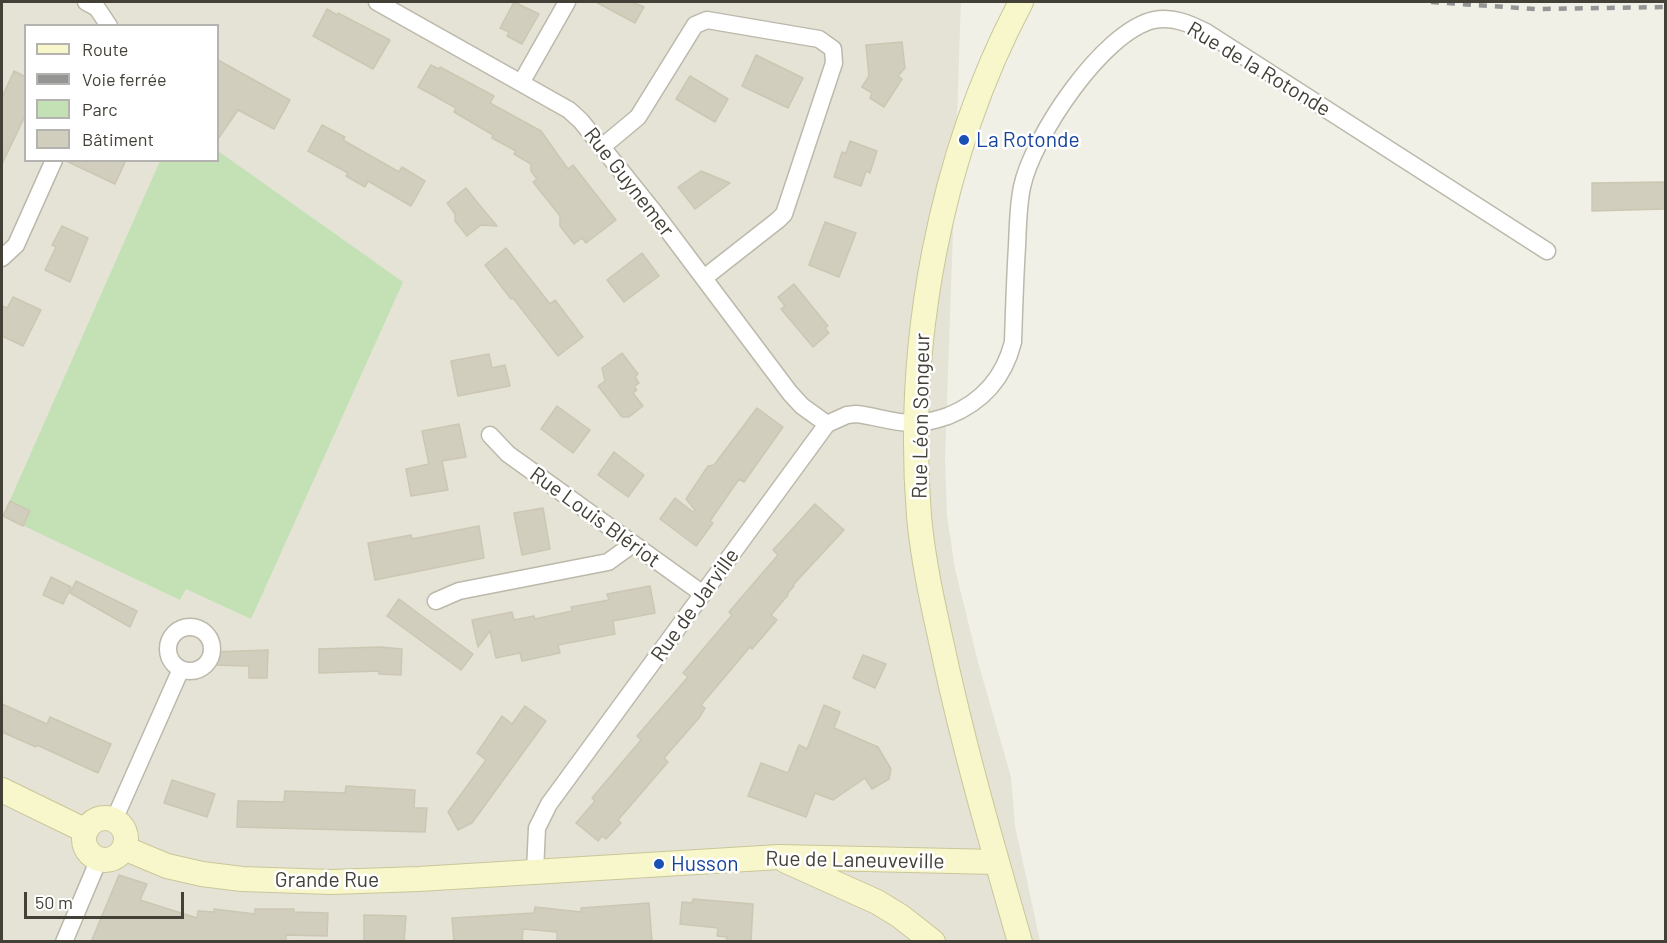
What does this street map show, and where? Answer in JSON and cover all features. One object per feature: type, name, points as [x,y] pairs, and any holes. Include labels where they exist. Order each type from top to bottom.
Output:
[{"type":"street","points":[[86,2],[97,8],[108,24]]},
{"type":"street","name":"Rue Guynemer","points":[[377,2],[569,110],[602,147],[790,393],[802,406],[827,424]]},
{"type":"street","points":[[521,83],[567,2]]},
{"type":"street","name":"Rue Léon Songeur","points":[[1020,942],[958,719],[927,578],[919,518],[915,457],[921,335],[947,198],[980,94],[998,48],[1021,2]]},
{"type":"street","points":[[602,147],[632,125],[695,25],[701,21],[707,20],[819,39],[833,49],[834,63],[784,213],[704,278]]},
{"type":"street","name":"Rue de la Rotonde","points":[[916,423],[940,419],[962,410],[990,389],[1002,373],[1013,342],[1019,207],[1030,161],[1055,116],[1090,68],[1124,36],[1154,20],[1186,22],[1206,32],[1547,251]]},
{"type":"street","points":[[2,258],[16,245],[53,162]]},
{"type":"street","points":[[827,424],[847,415],[856,414],[916,423]]},
{"type":"street","name":"Rue de Jarville","points":[[535,871],[537,828],[549,804],[827,424]]},
{"type":"street","name":"Rue Louis Blériot","points":[[490,435],[508,454],[703,594]]},
{"type":"street","points":[[436,601],[459,591],[608,562],[633,544]]},
{"type":"street","points":[[114,820],[181,669]]},
{"type":"street","points":[[2,790],[86,831]]},
{"type":"street","points":[[105,818],[114,820],[122,826],[125,833],[124,848],[119,855],[109,859],[99,859],[90,854],[85,845],[86,831],[96,820],[105,818]]},
{"type":"street","name":"Grande Rue","points":[[124,848],[167,866],[202,874],[242,879],[374,881],[535,871]]},
{"type":"street","points":[[778,857],[877,902],[900,916],[933,942]]},
{"type":"street","name":"Rue de Laneuveville","points":[[535,871],[778,857],[996,862]]},
{"type":"street","points":[[64,942],[99,859]]},
{"type":"shaded area","points":[[2,2],[961,2],[945,460],[947,515],[955,569],[978,662],[1011,777],[1015,826],[1040,941],[2,942]]},
{"type":"green space","points":[[219,152],[403,282],[251,619],[186,589],[180,600],[3,516],[160,162],[219,162]]},
{"type":"building","points":[[514,2],[539,14],[522,44],[507,36],[509,32],[500,28]]},
{"type":"building","points":[[596,2],[632,2],[644,7],[635,23]]},
{"type":"building","points":[[327,9],[390,40],[373,69],[313,36]]},
{"type":"building","points":[[902,42],[905,68],[898,76],[902,79],[884,107],[870,98],[872,93],[862,87],[869,76],[866,45]]},
{"type":"building","points":[[756,55],[803,78],[788,108],[742,86]]},
{"type":"building","points":[[219,61],[290,100],[274,129],[238,110],[219,138]]},
{"type":"building","points":[[431,65],[439,69],[440,67],[494,96],[490,103],[541,131],[568,169],[573,165],[616,220],[586,243],[582,238],[574,244],[560,226],[560,216],[533,182],[537,179],[531,171],[531,164],[514,154],[516,151],[492,138],[493,135],[454,112],[456,108],[418,87]]},
{"type":"building","points":[[14,71],[24,76],[24,118],[2,164],[2,97]]},
{"type":"building","points":[[690,76],[728,99],[715,122],[676,99]]},
{"type":"building","points":[[322,125],[345,137],[343,140],[399,172],[402,167],[425,181],[411,206],[368,181],[365,187],[346,176],[348,173],[308,151]]},
{"type":"building","points":[[850,141],[877,151],[870,173],[866,171],[861,186],[834,177],[842,152],[846,153]]},
{"type":"building","points":[[68,162],[125,162],[115,184]]},
{"type":"building","points":[[701,171],[730,183],[695,209],[678,187]]},
{"type":"building","points":[[1665,182],[1665,209],[1592,211],[1592,183]]},
{"type":"building","points":[[466,188],[497,226],[481,225],[467,236],[455,221],[455,214],[447,203]]},
{"type":"building","points":[[825,222],[856,233],[839,277],[809,265]]},
{"type":"building","points":[[62,226],[88,238],[70,282],[45,270],[56,247],[52,245]]},
{"type":"building","points":[[506,248],[550,304],[555,300],[583,337],[558,356],[485,265]]},
{"type":"building","points":[[642,253],[659,276],[624,302],[607,280]]},
{"type":"building","points":[[794,284],[828,326],[825,328],[829,333],[813,347],[781,309],[785,306],[778,297]]},
{"type":"building","points":[[13,297],[41,310],[23,346],[2,336],[2,306],[7,308]]},
{"type":"building","points":[[622,353],[638,374],[635,377],[639,383],[634,387],[637,390],[633,393],[643,406],[629,417],[622,417],[598,386],[605,381],[602,368]]},
{"type":"building","points":[[489,354],[492,368],[505,365],[510,386],[458,396],[451,361]]},
{"type":"building","points":[[557,406],[590,430],[573,453],[541,429]]},
{"type":"building","points":[[757,408],[783,427],[744,482],[739,479],[710,521],[713,523],[696,546],[660,519],[675,498],[693,512],[695,510],[686,499],[708,466],[714,465]]},
{"type":"building","points":[[459,424],[466,457],[442,461],[448,490],[411,496],[406,469],[429,464],[422,431]]},
{"type":"building","points":[[614,452],[644,475],[628,497],[598,475]]},
{"type":"building","points":[[10,501],[30,511],[23,526],[3,516]]},
{"type":"building","points":[[815,504],[844,530],[793,585],[788,595],[771,615],[777,620],[752,649],[750,647],[701,705],[705,708],[699,718],[664,758],[668,762],[618,820],[621,823],[606,839],[602,836],[598,841],[576,823],[595,801],[592,798],[641,740],[637,736],[688,677],[683,673],[732,615],[729,612],[778,555],[773,550]]},
{"type":"building","points":[[543,508],[550,549],[522,555],[514,513]]},
{"type":"building","points":[[479,526],[484,558],[375,580],[368,543],[411,535],[412,539]]},
{"type":"building","points":[[51,577],[71,587],[63,604],[43,595]]},
{"type":"building","points":[[76,581],[137,611],[130,627],[70,593]]},
{"type":"building","points":[[650,586],[655,613],[613,621],[615,634],[558,645],[560,653],[522,661],[520,653],[496,658],[490,631],[478,647],[472,620],[512,612],[514,620],[534,616],[535,619],[572,611],[571,607],[609,600],[607,594]]},
{"type":"building","points":[[399,599],[473,654],[461,670],[387,616]]},
{"type":"building","points":[[380,647],[402,649],[401,675],[379,674],[379,671],[319,673],[319,649]]},
{"type":"building","points":[[268,650],[267,678],[249,678],[249,666],[212,665],[212,652]]},
{"type":"building","points":[[863,655],[886,664],[875,688],[853,678]]},
{"type":"building","points":[[2,704],[47,724],[50,717],[111,744],[98,773],[2,732]]},
{"type":"building","points":[[824,705],[840,712],[834,728],[878,747],[891,769],[889,779],[872,789],[865,778],[833,800],[815,793],[806,817],[748,796],[761,763],[788,773],[799,745],[807,749]]},
{"type":"building","points":[[525,706],[546,721],[472,823],[458,830],[448,812],[486,760],[477,753],[502,716],[512,724]]},
{"type":"building","points":[[172,780],[215,794],[207,817],[164,803]]},
{"type":"building","points":[[346,786],[415,790],[414,808],[427,808],[425,832],[237,827],[238,801],[284,802],[285,791],[345,793]]},
{"type":"building","points":[[119,875],[147,884],[140,900],[197,918],[198,911],[214,912],[214,909],[255,914],[255,909],[294,909],[294,912],[328,913],[327,936],[286,935],[286,942],[91,942]]},
{"type":"building","points":[[693,899],[753,904],[751,942],[726,942],[727,937],[717,936],[718,928],[680,924],[682,902],[692,903]]},
{"type":"building","points":[[649,903],[652,942],[557,942],[557,932],[523,929],[522,942],[454,942],[452,918],[534,913],[535,907],[581,912],[581,908]]},
{"type":"building","points":[[364,915],[406,916],[404,942],[364,942]]},
{"type":"railway","points":[[1431,2],[1535,9],[1666,7]]},
{"type":"place","name":"La Rotonde","points":[[964,140]]},
{"type":"place","name":"Husson","points":[[659,864]]}]
